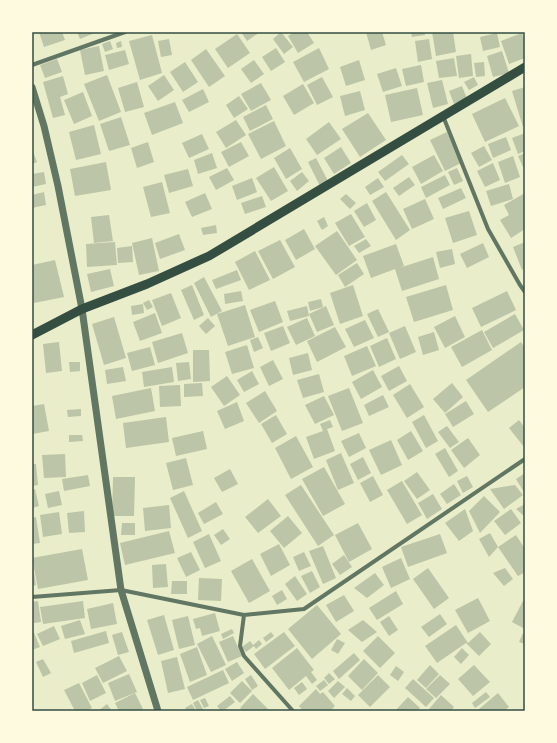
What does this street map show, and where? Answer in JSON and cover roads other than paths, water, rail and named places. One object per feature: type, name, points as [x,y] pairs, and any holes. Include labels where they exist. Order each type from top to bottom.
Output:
[{"type":"main road","points":[[32,335],[82,310],[147,284],[209,256],[525,67]]},
{"type":"street","points":[[32,65],[125,32]]},
{"type":"street","points":[[32,87],[46,133],[58,186],[82,310],[121,590],[156,710]]},
{"type":"street","points":[[442,116],[488,229],[525,292]]},
{"type":"street","points":[[32,597],[121,590],[244,615],[304,609],[525,459]]},
{"type":"street","points":[[244,615],[240,646],[244,656],[293,711]]}]
